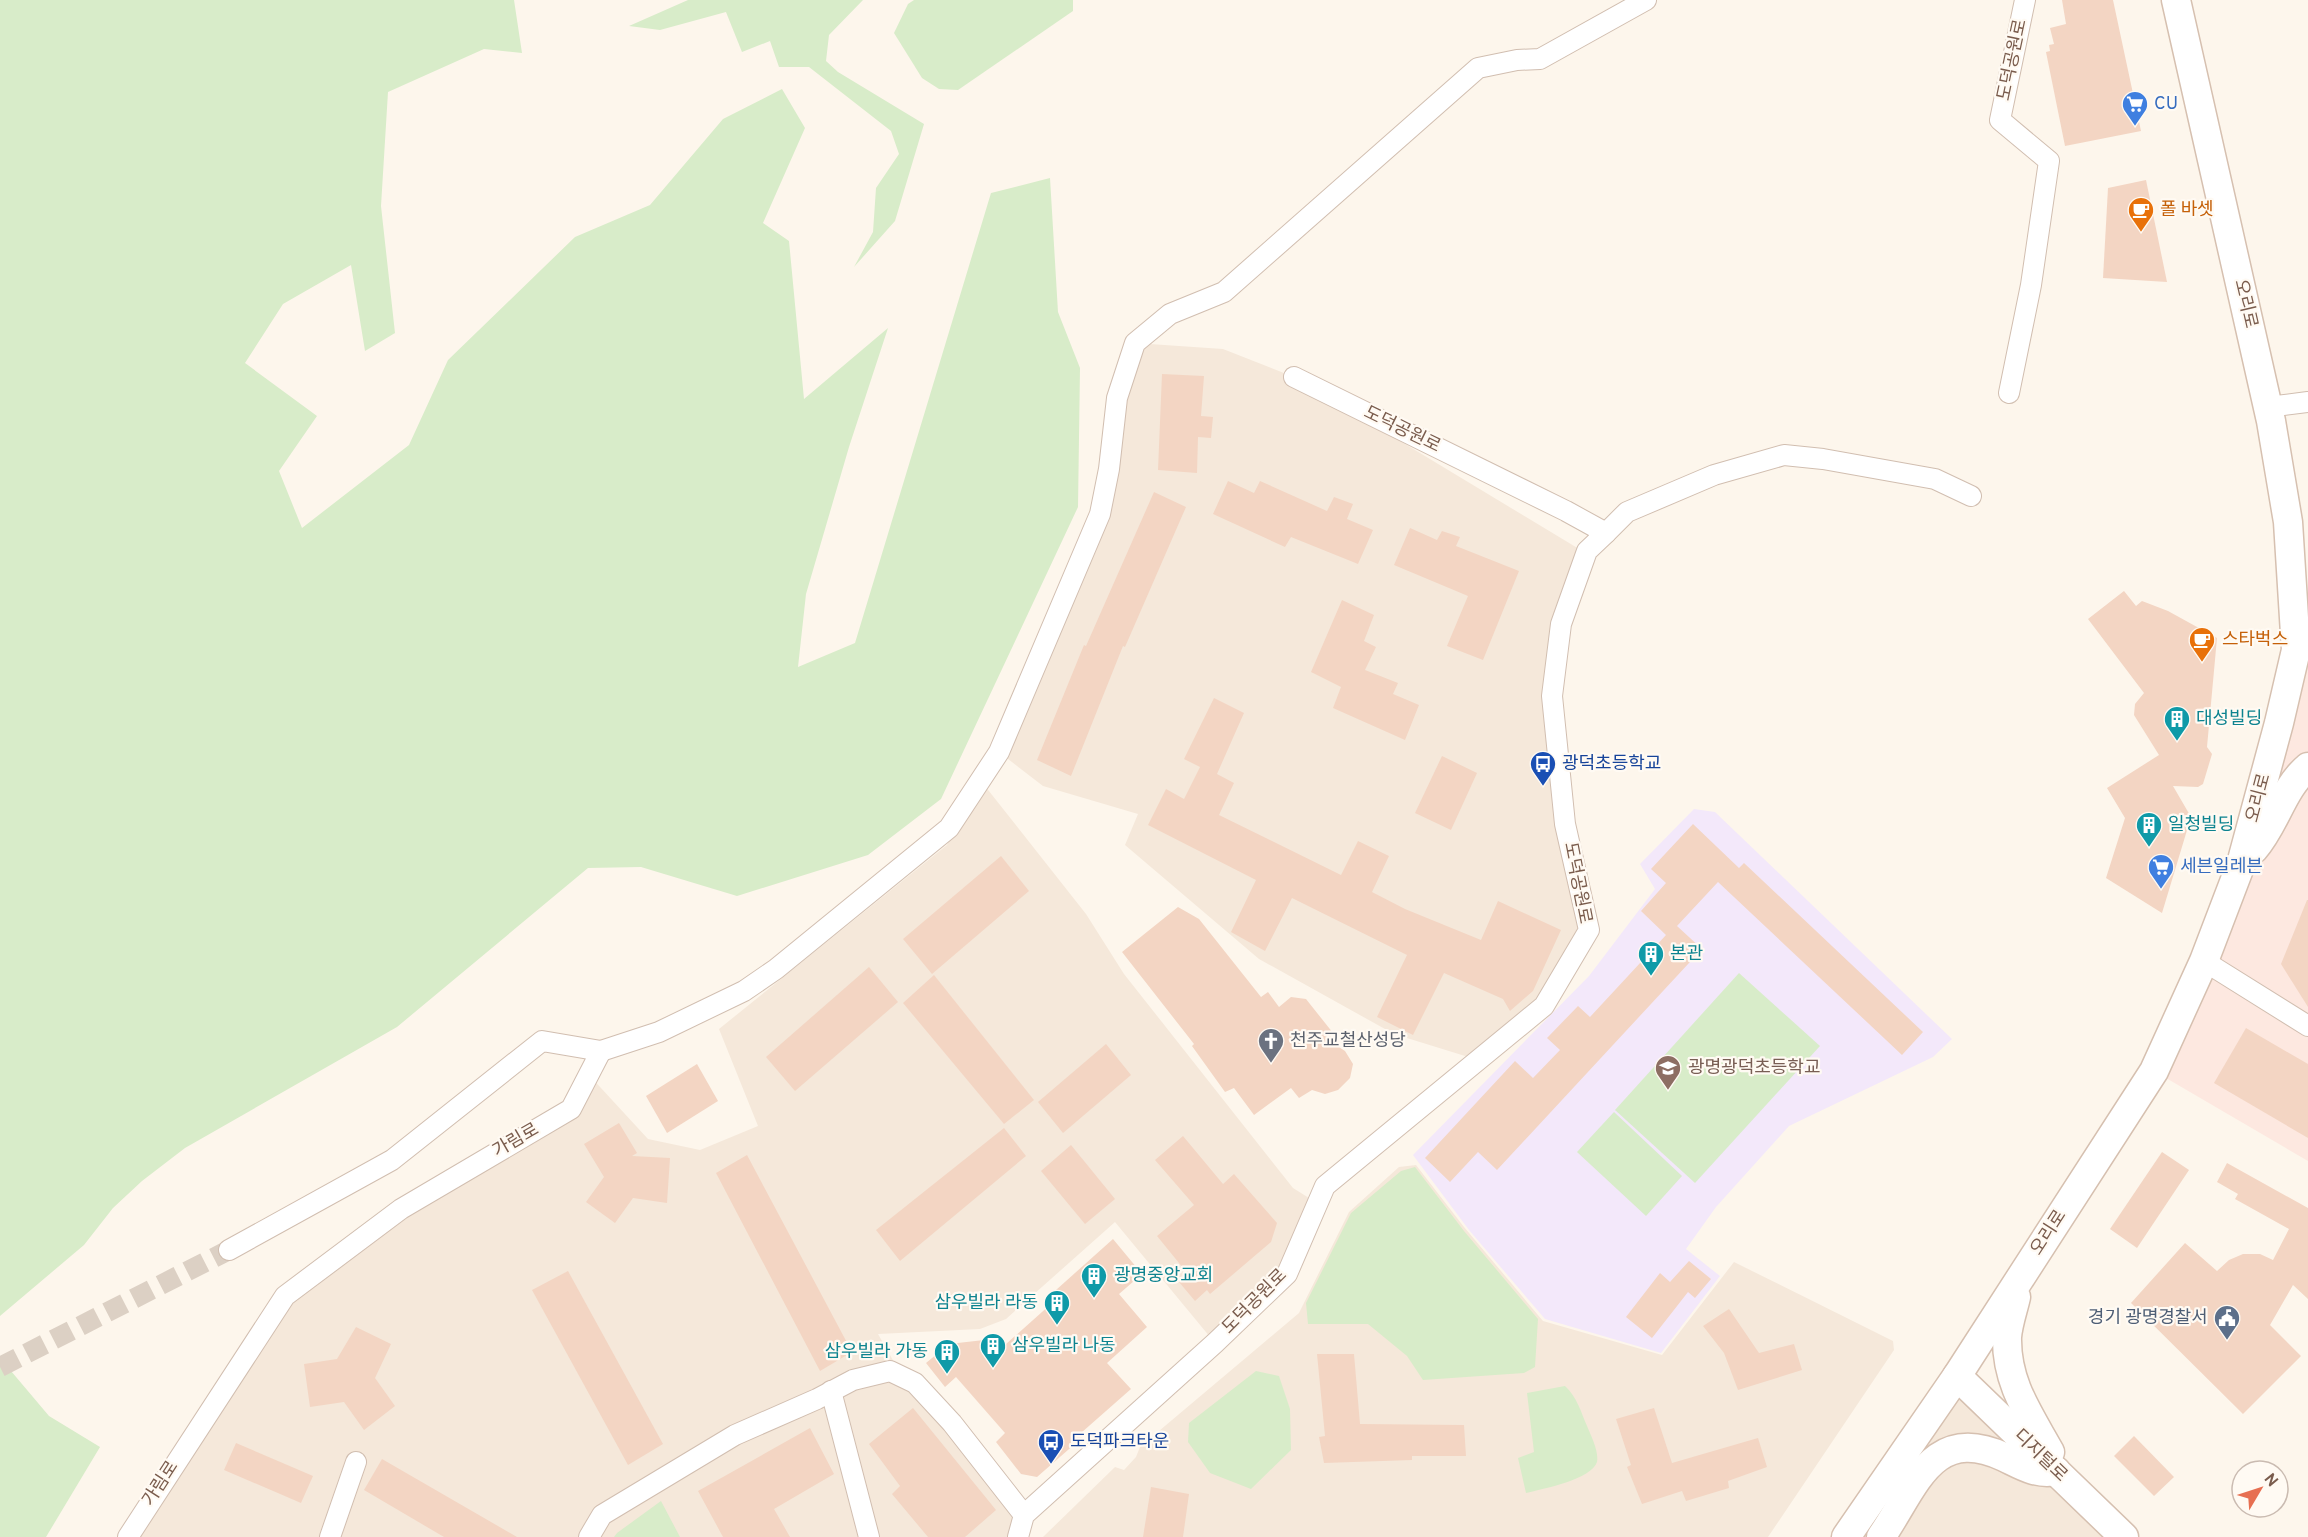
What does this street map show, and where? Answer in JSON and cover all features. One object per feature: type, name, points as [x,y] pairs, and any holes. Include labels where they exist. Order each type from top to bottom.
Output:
[{"type":"main road","name":"오리로","points":[[1846,1537],[1957,1376],[2154,1071],[2204,961],[2241,864],[2279,723],[2302,653],[2292,581],[2288,522],[2268,407],[2176,0]]},
{"type":"main road","points":[[2292,581],[2308,605]]},
{"type":"main road","points":[[2241,864],[2259,844],[2270,827],[2297,776],[2308,767]]},
{"type":"main road","points":[[2022,1275],[2007,1336],[2011,1375],[2018,1395],[2061,1476]]},
{"type":"main road","name":"디지털로","points":[[1957,1376],[2124,1537]]},
{"type":"main road","points":[[1881,1537],[1911,1489],[1928,1467],[1952,1449],[1982,1448],[2030,1469],[2061,1476]]},
{"type":"street","points":[[229,1250],[392,1160],[542,1041],[602,1051],[659,1032],[744,991],[776,969],[950,828],[999,752],[1100,514],[1109,469],[1117,398],[1136,343],[1170,314],[1224,292],[1478,68],[1517,60],[1540,59],[1646,0]]},
{"type":"street","name":"도덕공원로","points":[[2009,393],[2031,285],[2049,161],[2000,120],[2025,0]]},
{"type":"street","name":"도덕공원로","points":[[1024,1515],[1215,1343],[1287,1274],[1325,1186],[1544,1006],[1588,930],[1565,824],[1552,696],[1561,624],[1587,551],[1606,533],[1294,377]]},
{"type":"street","points":[[2268,407],[2308,402]]},
{"type":"street","points":[[1606,533],[1627,512],[1714,475],[1785,455],[1823,459],[1935,479],[1971,495]]},
{"type":"street","points":[[2204,961],[2308,1026]]},
{"type":"street","name":"가림로","points":[[128,1537],[285,1296],[401,1209],[571,1110],[602,1051]]},
{"type":"street","points":[[589,1537],[602,1515],[735,1435],[817,1399],[853,1380],[890,1371],[915,1383],[952,1423],[1024,1515],[1018,1537]]},
{"type":"street","points":[[831,1391],[869,1537]]},
{"type":"street","points":[[330,1537],[356,1461]]},
{"type":"shaded area","points":[[1135,343],[1223,349],[1294,377],[1589,555],[1561,624],[1552,696],[1589,930],[1544,1006],[1478,1060],[1394,1034],[1259,959],[1125,845],[1138,814],[1043,786],[999,752],[1100,514]]},
{"type":"shaded area","points":[[2308,656],[2308,1161],[2154,1071]]},
{"type":"shaded area","points":[[981,781],[1086,914],[1124,974],[1293,1188],[1317,1203],[1287,1274],[1215,1343],[1115,1222],[1006,1319],[980,1329],[878,1334],[902,1376],[1024,1515],[1018,1537],[128,1537],[285,1296],[571,1110],[589,1075],[648,1139],[700,1150],[758,1126],[719,1029],[947,845]]},
{"type":"shaded area","name":"광명광덕초등학교","points":[[1694,809],[1715,812],[1952,1039],[1933,1057],[1789,1126],[1716,1207],[1686,1249],[1720,1276],[1661,1353],[1545,1319],[1469,1230],[1413,1155],[1589,976],[1655,889],[1640,864]]},
{"type":"shaded area","points":[[1416,1165],[1464,1227],[1543,1321],[1662,1355],[1734,1262],[1893,1341],[1894,1350],[1768,1537],[1043,1537],[1115,1467],[1124,1470],[1136,1457],[1140,1447],[1299,1313],[1349,1212],[1399,1167]]},
{"type":"shaded area","points":[[1957,1376],[2124,1537],[1846,1537]]},
{"type":"green space","points":[[0,0],[514,0],[522,53],[484,49],[388,92],[381,206],[395,333],[365,351],[351,265],[283,304],[245,363],[317,416],[279,471],[302,528],[409,445],[448,360],[575,237],[650,205],[723,119],[782,89],[805,128],[763,223],[789,241],[804,399],[888,328],[849,447],[806,594],[798,667],[855,643],[991,193],[1050,178],[1058,312],[1080,368],[1078,507],[941,799],[868,855],[737,896],[641,867],[588,868],[397,1027],[185,1148],[142,1181],[113,1208],[84,1245],[0,1316]]},
{"type":"green space","points":[[688,0],[863,0],[829,35],[826,61],[838,72],[924,124],[895,221],[854,267],[873,232],[876,188],[899,154],[891,131],[809,67],[779,67],[770,41],[742,52],[726,12],[660,30],[629,26]]},
{"type":"green space","points":[[914,0],[1073,0],[1073,11],[958,90],[939,89],[922,78],[894,33],[908,4]]},
{"type":"green space","points":[[1739,973],[1820,1046],[1695,1183],[1615,1110]]},
{"type":"green space","points":[[1614,1112],[1682,1176],[1646,1216],[1577,1152]]},
{"type":"green space","points":[[1415,1167],[1464,1231],[1538,1319],[1535,1367],[1524,1373],[1423,1380],[1407,1356],[1368,1324],[1308,1324],[1306,1303],[1351,1213],[1401,1171]]},
{"type":"green space","points":[[0,1358],[49,1416],[100,1447],[46,1537],[0,1537]]},
{"type":"green space","points":[[1256,1371],[1279,1376],[1290,1409],[1291,1450],[1251,1489],[1210,1473],[1188,1442],[1189,1423]]},
{"type":"green space","points":[[1565,1386],[1581,1410],[1596,1448],[1597,1462],[1593,1468],[1577,1478],[1526,1493],[1518,1458],[1534,1452],[1527,1393]]},
{"type":"green space","points":[[661,1501],[680,1537],[614,1537],[617,1533]]},
{"type":"building","points":[[2062,0],[2113,0],[2141,131],[2065,146],[2046,52],[2050,51],[2049,45],[2054,44],[2050,28],[2066,24]]},
{"type":"building","points":[[2146,180],[2167,282],[2103,278],[2108,188]]},
{"type":"building","points":[[1162,374],[1204,376],[1201,416],[1213,417],[1211,438],[1198,437],[1197,473],[1158,470]]},
{"type":"building","points":[[1228,481],[1254,493],[1260,481],[1327,511],[1334,497],[1353,504],[1347,519],[1373,530],[1358,564],[1291,537],[1285,547],[1213,514]]},
{"type":"building","points":[[1154,492],[1186,507],[1125,647],[1123,646],[1071,776],[1037,760],[1084,645],[1086,646]]},
{"type":"building","points":[[1410,528],[1437,540],[1442,531],[1460,537],[1456,546],[1519,571],[1483,660],[1447,646],[1468,596],[1394,565]]},
{"type":"building","points":[[2124,591],[2136,606],[2142,601],[2168,611],[2217,638],[2207,747],[2212,754],[2203,784],[2198,787],[2173,786],[2191,817],[2162,913],[2106,878],[2125,818],[2107,788],[2159,755],[2134,715],[2135,704],[2144,693],[2088,619]]},
{"type":"building","points":[[1342,600],[1374,615],[1364,641],[1376,647],[1365,670],[1398,683],[1393,694],[1419,705],[1405,740],[1333,708],[1341,687],[1311,672]]},
{"type":"building","points":[[1214,698],[1244,713],[1217,774],[1234,783],[1219,815],[1341,875],[1358,841],[1389,856],[1372,892],[1405,909],[1481,940],[1498,901],[1561,930],[1533,991],[1510,1011],[1503,999],[1444,973],[1413,1035],[1377,1017],[1407,955],[1292,898],[1265,951],[1231,932],[1256,880],[1148,825],[1166,789],[1184,799],[1200,767],[1184,759]]},
{"type":"building","points":[[1442,756],[1477,773],[1451,830],[1415,813]]},
{"type":"building","name":"본관","points":[[1693,824],[1739,868],[1744,863],[1923,1032],[1902,1055],[1718,882],[1677,926],[1702,949],[1497,1170],[1478,1152],[1450,1182],[1425,1158],[1515,1061],[1533,1078],[1560,1050],[1547,1038],[1578,1006],[1590,1017],[1666,935],[1641,911],[1666,883],[1651,869]]},
{"type":"building","points":[[1001,856],[1029,891],[932,974],[903,939]]},
{"type":"building","points":[[2308,900],[2308,1007],[2281,964]]},
{"type":"building","points":[[1178,907],[1199,919],[1261,997],[1268,992],[1279,1007],[1291,997],[1306,999],[1337,1038],[1334,1044],[1345,1051],[1353,1064],[1350,1078],[1338,1090],[1325,1094],[1312,1090],[1299,1098],[1291,1088],[1254,1115],[1234,1088],[1225,1092],[1192,1046],[1194,1044],[1122,952]]},
{"type":"building","points":[[869,967],[898,1002],[795,1091],[766,1057]]},
{"type":"building","points":[[934,975],[1034,1100],[1004,1124],[903,1003]]},
{"type":"building","points":[[2246,1028],[2308,1064],[2308,1138],[2214,1083]]},
{"type":"building","points":[[1106,1044],[1131,1075],[1063,1133],[1038,1102]]},
{"type":"building","points":[[697,1064],[718,1101],[667,1133],[646,1096]]},
{"type":"building","points":[[619,1123],[637,1153],[632,1156],[670,1158],[667,1203],[633,1198],[615,1223],[586,1202],[604,1177],[584,1144]]},
{"type":"building","points":[[1004,1128],[1026,1156],[900,1261],[876,1230]]},
{"type":"building","points":[[1183,1136],[1223,1184],[1234,1174],[1277,1223],[1271,1242],[1210,1294],[1207,1290],[1195,1301],[1179,1282],[1188,1274],[1157,1236],[1194,1205],[1155,1160]]},
{"type":"building","points":[[1071,1145],[1115,1199],[1085,1224],[1041,1171]]},
{"type":"building","points":[[2162,1152],[2189,1170],[2137,1248],[2110,1229]]},
{"type":"building","points":[[747,1155],[852,1352],[820,1371],[716,1173]]},
{"type":"building","name":"경기 광명경찰서","points":[[2227,1163],[2308,1208],[2308,1299],[2293,1285],[2270,1325],[2301,1356],[2243,1414],[2131,1303],[2185,1243],[2217,1271],[2229,1260],[2243,1254],[2260,1254],[2273,1260],[2289,1229],[2235,1199],[2238,1194],[2217,1182]]},
{"type":"building","points":[[1113,1239],[1142,1274],[1119,1294],[1147,1327],[1107,1363],[1131,1389],[1081,1433],[1084,1436],[1037,1477],[1021,1474],[996,1442],[1005,1433],[956,1377],[945,1387],[926,1363],[949,1344],[984,1340],[996,1353],[1061,1295],[1056,1290]]},
{"type":"building","points":[[1689,1261],[1711,1279],[1695,1298],[1688,1292],[1652,1338],[1626,1317],[1660,1273],[1670,1282]]},
{"type":"building","points":[[568,1271],[663,1444],[628,1465],[532,1290]]},
{"type":"building","points":[[1729,1309],[1759,1353],[1794,1344],[1802,1370],[1738,1390],[1724,1353],[1703,1326]]},
{"type":"building","points":[[356,1327],[391,1344],[375,1378],[395,1406],[364,1430],[344,1402],[310,1407],[304,1364],[337,1359]]},
{"type":"building","points":[[1317,1354],[1354,1354],[1360,1424],[1464,1425],[1466,1456],[1412,1456],[1412,1460],[1324,1463],[1319,1437],[1325,1436]]},
{"type":"building","points":[[913,1408],[996,1510],[965,1537],[928,1537],[892,1494],[900,1486],[869,1444]]},
{"type":"building","points":[[1654,1408],[1672,1463],[1758,1438],[1767,1467],[1728,1481],[1729,1488],[1686,1501],[1682,1491],[1642,1504],[1627,1467],[1631,1465],[1616,1419]]},
{"type":"building","points":[[810,1428],[834,1474],[774,1509],[790,1537],[723,1537],[698,1491]]},
{"type":"building","points":[[2134,1436],[2174,1477],[2154,1496],[2114,1456]]},
{"type":"building","points":[[236,1443],[313,1476],[301,1503],[224,1470]]},
{"type":"building","points":[[382,1459],[517,1537],[444,1537],[364,1490]]},
{"type":"building","points":[[1151,1487],[1189,1494],[1183,1537],[1143,1537]]},
{"type":"tunnel","points":[[0,1367],[229,1250]]},
{"type":"place","name":"CU","points":[[2135,127]]},
{"type":"place","name":"폴 바셋","points":[[2141,233]]},
{"type":"place","name":"스타벅스","points":[[2202,663]]},
{"type":"place","name":"대성빌딩","points":[[2177,742]]},
{"type":"place","name":"광덕초등학교","points":[[1543,787]]},
{"type":"place","name":"일청빌딩","points":[[2149,848]]},
{"type":"place","name":"세븐일레븐","points":[[2161,890]]},
{"type":"place","name":"본관","points":[[1651,977]]},
{"type":"place","name":"천주교철산성당","points":[[1271,1064]]},
{"type":"place","name":"광명광덕초등학교","points":[[1668,1091]]},
{"type":"place","name":"광명중앙교회","points":[[1094,1299]]},
{"type":"place","name":"삼우빌라 라동","points":[[1057,1326]]},
{"type":"place","name":"경기 광명경찰서","points":[[2227,1341]]},
{"type":"place","name":"삼우빌라 나동","points":[[993,1369]]},
{"type":"place","name":"삼우빌라 가동","points":[[947,1375]]},
{"type":"place","name":"도덕파크타운","points":[[1051,1465]]}]
